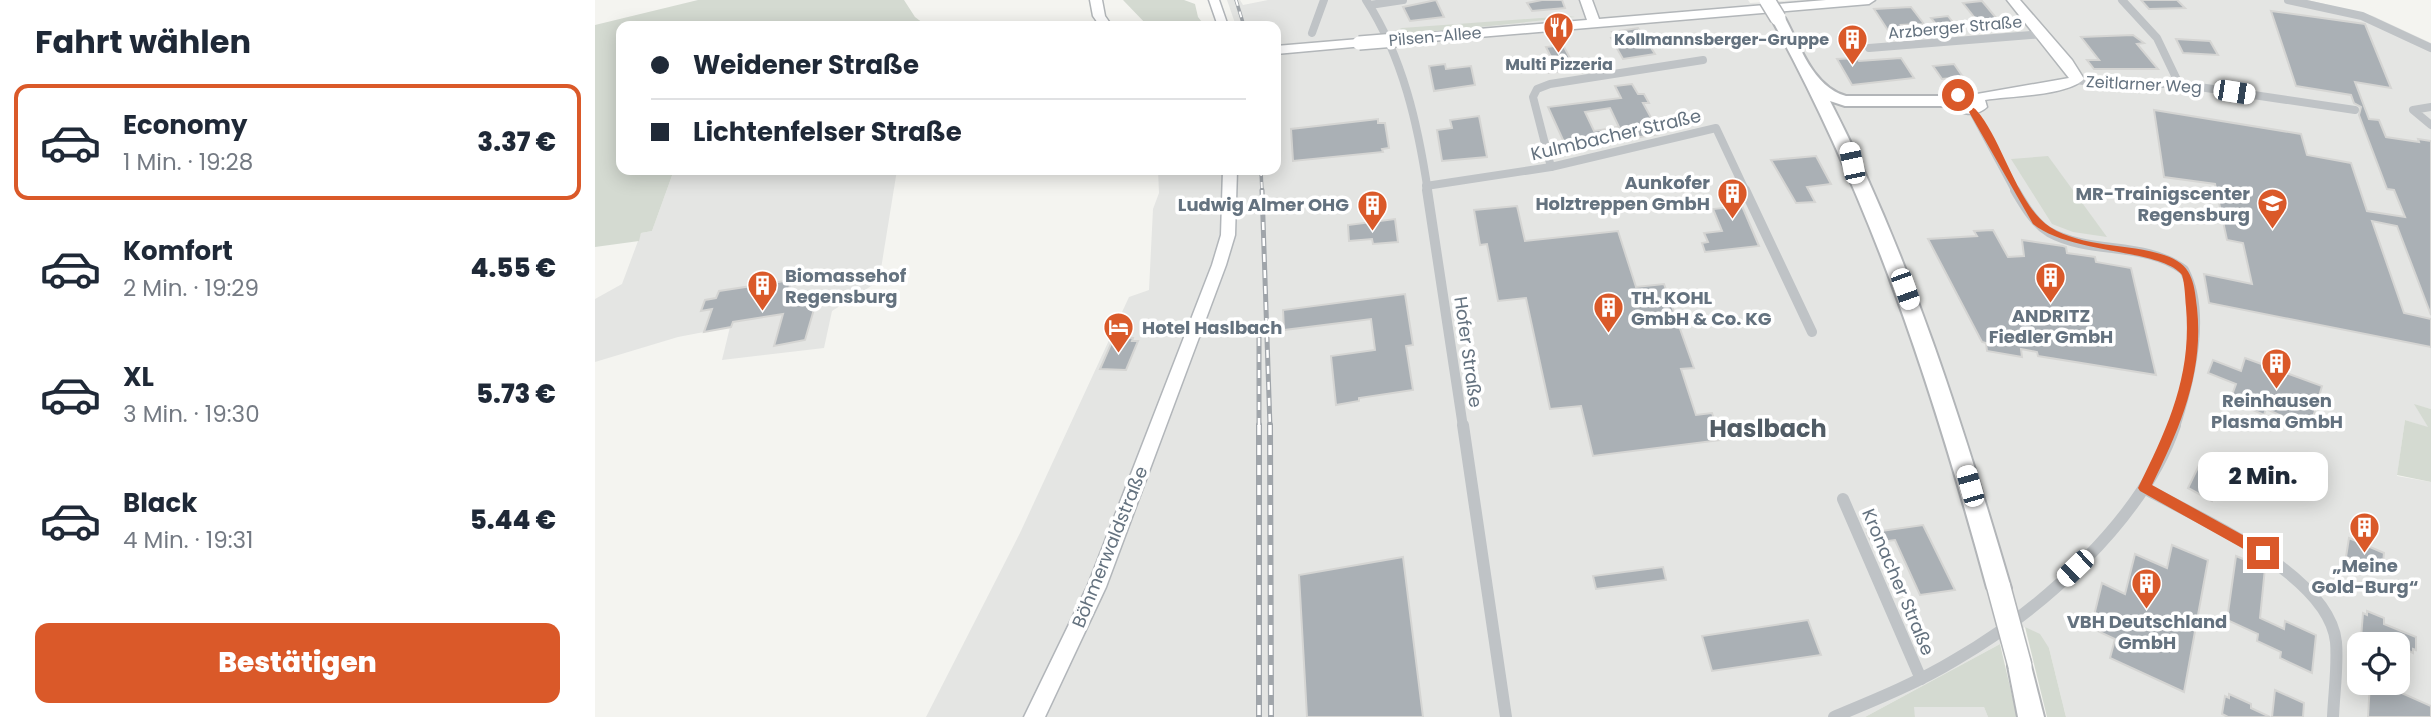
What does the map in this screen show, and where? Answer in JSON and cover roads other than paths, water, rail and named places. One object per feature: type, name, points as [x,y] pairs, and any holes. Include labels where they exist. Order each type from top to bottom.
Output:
[{"type":"highway","points":[[1767,0],[1814,82],[1852,163],[1888,247],[1927,352],[1999,587],[2031,717]]},
{"type":"highway","points":[[1814,82],[1824,93],[1837,99],[1882,102],[1954,101]]},
{"type":"highway","points":[[1852,163],[1845,130],[1849,116],[1863,107],[1882,102]]},
{"type":"main road","points":[[1096,0],[1102,21]]},
{"type":"main road","points":[[1586,0],[1594,22]]},
{"type":"main road","name":"Pilsen-Allee","points":[[1281,50],[1870,0]]},
{"type":"main road","points":[[2013,0],[2043,34],[2077,80]]},
{"type":"main road","name":"Zeitlarner Weg","points":[[1954,101],[1955,97],[1962,94],[1975,104],[2014,90],[2061,86],[2077,80]]},
{"type":"street","points":[[1214,0],[1221,21]]},
{"type":"street","points":[[1312,33],[1324,0]]},
{"type":"street","points":[[1368,2],[1403,0]]},
{"type":"street","points":[[2122,0],[2162,43],[2170,55],[2179,84]]},
{"type":"street","points":[[2288,0],[2362,16],[2431,48]]},
{"type":"street","name":"Hofer Straße","points":[[1368,2],[1393,51],[1424,167],[1506,717]]},
{"type":"street","name":"Arzberger Straße","points":[[1869,48],[2043,34]]},
{"type":"street","points":[[1551,167],[1533,97],[1537,89],[1550,84],[1703,60]]},
{"type":"street","name":"Zeitlarner Weg","points":[[2077,80],[2179,84],[2355,110]]},
{"type":"street","points":[[1834,717],[1921,679],[1956,660],[2061,582],[2112,530],[2144,488],[2172,432],[2190,375],[2193,321],[2189,278],[2182,268],[2161,258],[2078,242],[2048,231],[2037,222],[1975,104]]},
{"type":"street","points":[[2431,107],[2413,110],[2431,125]]},
{"type":"street","name":"Kulmbacher Straße","points":[[1426,186],[1551,167],[1716,128],[1812,332]]},
{"type":"street","name":"Böhmerwaldstraße","points":[[1034,717],[1097,587],[1213,281],[1228,235],[1230,175]]},
{"type":"street","points":[[2144,488],[2282,565],[2315,597],[2332,626],[2336,641],[2333,717]]},
{"type":"street","name":"Kronacher Straße","points":[[1843,499],[1921,679]]},
{"type":"railway","points":[[1236,0],[1242,21]]},
{"type":"railway","points":[[1261,175],[1262,192]]},
{"type":"railway","points":[[1262,190],[1270,427]]},
{"type":"railway","points":[[1259,338],[1259,717]]},
{"type":"railway","points":[[1270,425],[1271,717]]},
{"type":"place","name":"Multi Pizzeria","points":[[1559,54]]},
{"type":"place","name":"Kollmannsberger-Gruppe","points":[[1852,66]]},
{"type":"place","name":"Aunkofer Holztreppen GmbH","points":[[1733,220]]},
{"type":"place","name":"MR-Trainigscenter Regensburg","points":[[2273,231]]},
{"type":"place","name":"Ludwig Almer OHG","points":[[1372,232]]},
{"type":"place","name":"ANDRITZ Fiedler GmbH","points":[[2051,305]]},
{"type":"place","name":"Biomassehof Regensburg","points":[[762,313]]},
{"type":"place","name":"TH. KOHL GmbH & Co. KG","points":[[1608,335]]},
{"type":"place","name":"Hotel Haslbach","points":[[1119,355]]},
{"type":"place","name":"Reinhausen Plasma GmbH","points":[[2277,390]]},
{"type":"place","name":"„Meine Gold-Burg“","points":[[2365,555]]},
{"type":"place","name":"VBH Deutschland GmbH","points":[[2147,611]]},
{"type":"district","name":"Haslbach","points":[[1768,429]]}]
